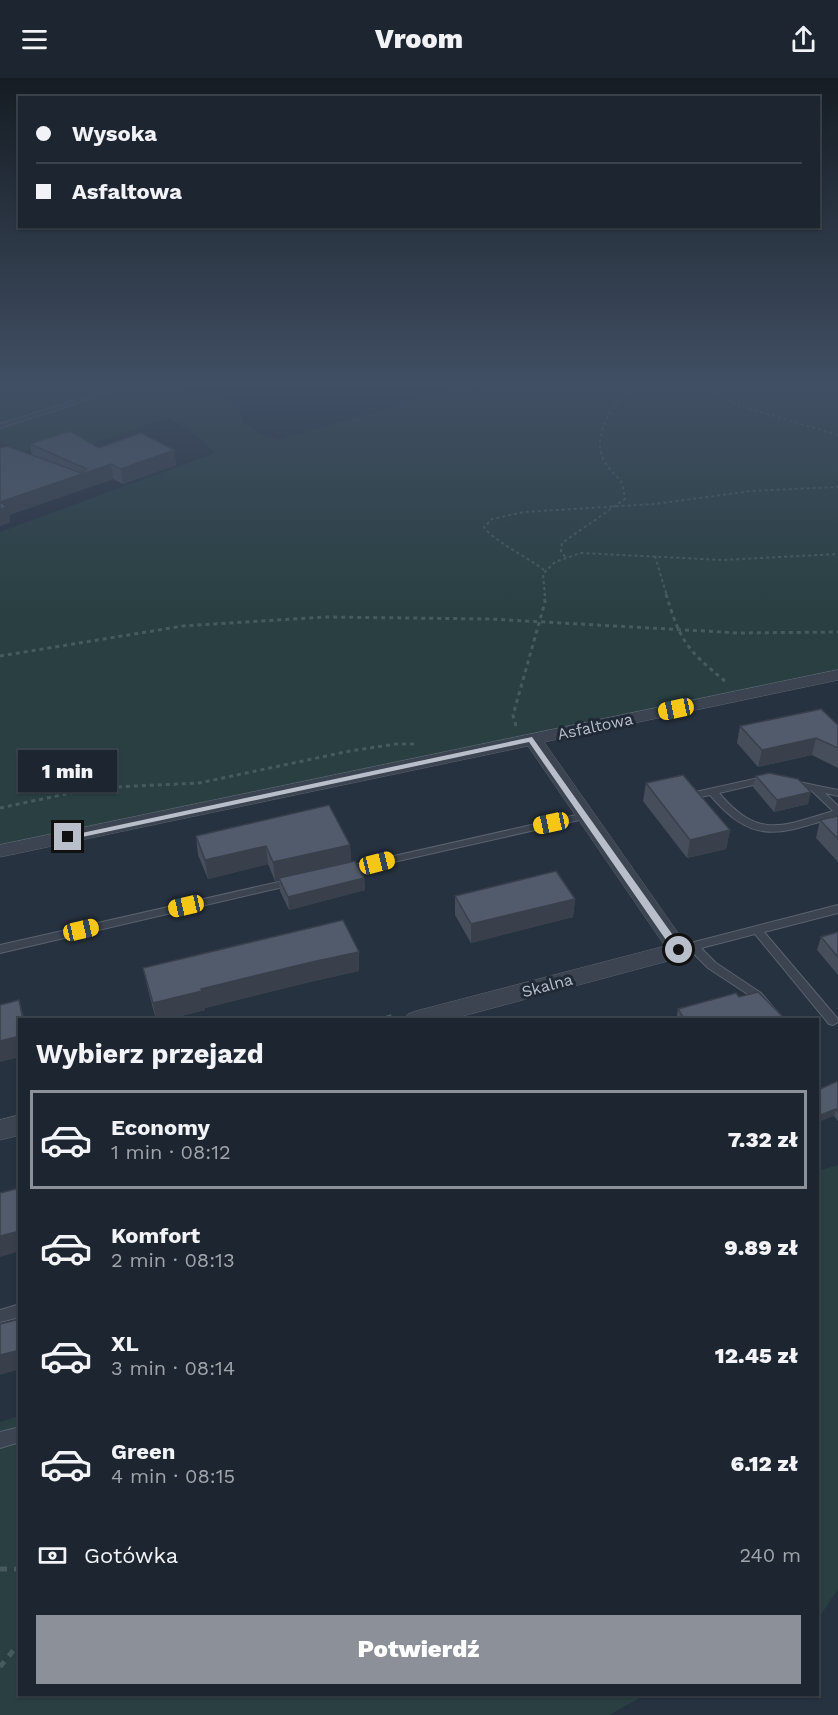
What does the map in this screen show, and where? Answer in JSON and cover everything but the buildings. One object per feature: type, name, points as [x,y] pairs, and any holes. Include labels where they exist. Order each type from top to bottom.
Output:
[{"type":"street","name":"Asfaltowa","points":[[0,851],[524,735],[838,675]]},
{"type":"street","points":[[524,735],[686,948]]},
{"type":"street","name":"Skalna","points":[[407,1017],[686,948]]},
{"type":"street","points":[[0,1130],[18,1126]]},
{"type":"lane","points":[[691,796],[759,779],[838,793]]},
{"type":"lane","points":[[712,791],[728,812],[761,830],[787,828],[838,812],[815,789]]},
{"type":"lane","points":[[333,873],[585,816]]},
{"type":"lane","points":[[0,949],[300,880]]},
{"type":"lane","points":[[686,948],[838,909]]},
{"type":"lane","points":[[757,930],[833,1021]]},
{"type":"lane","points":[[686,948],[761,998],[776,1018]]},
{"type":"lane","points":[[0,1316],[18,1311]]},
{"type":"lane","points":[[0,1440],[18,1435]]},
{"type":"path","points":[[565,557],[561,551],[562,543],[586,524],[618,507],[626,499],[623,481],[606,467],[605,462]]},
{"type":"path","points":[[524,735],[513,715],[545,602],[544,570],[524,554],[488,533],[484,526],[492,519],[506,515],[618,507],[751,492],[838,487]]},
{"type":"path","points":[[544,570],[565,557],[580,553],[723,560],[838,554]]},
{"type":"path","points":[[655,556],[678,633],[693,655],[730,686]]},
{"type":"path","points":[[0,656],[101,637],[210,623],[318,617],[442,617],[678,633],[783,636],[838,632]]},
{"type":"path","points":[[0,808],[94,788],[199,783],[361,749],[406,743],[425,745]]},
{"type":"path","points":[[0,1569],[18,1569]]},
{"type":"path","points":[[0,1667],[18,1644]]},
{"type":"green space","points":[[189,462],[838,462],[838,677],[0,854],[0,532]]},
{"type":"green space","points":[[838,1165],[838,1589],[819,1618],[819,1171]]},
{"type":"green space","points":[[18,1416],[18,1696],[643,1696],[609,1715],[0,1715],[0,1422]]},
{"type":"route","points":[[68,837],[532,739],[679,950]]}]
